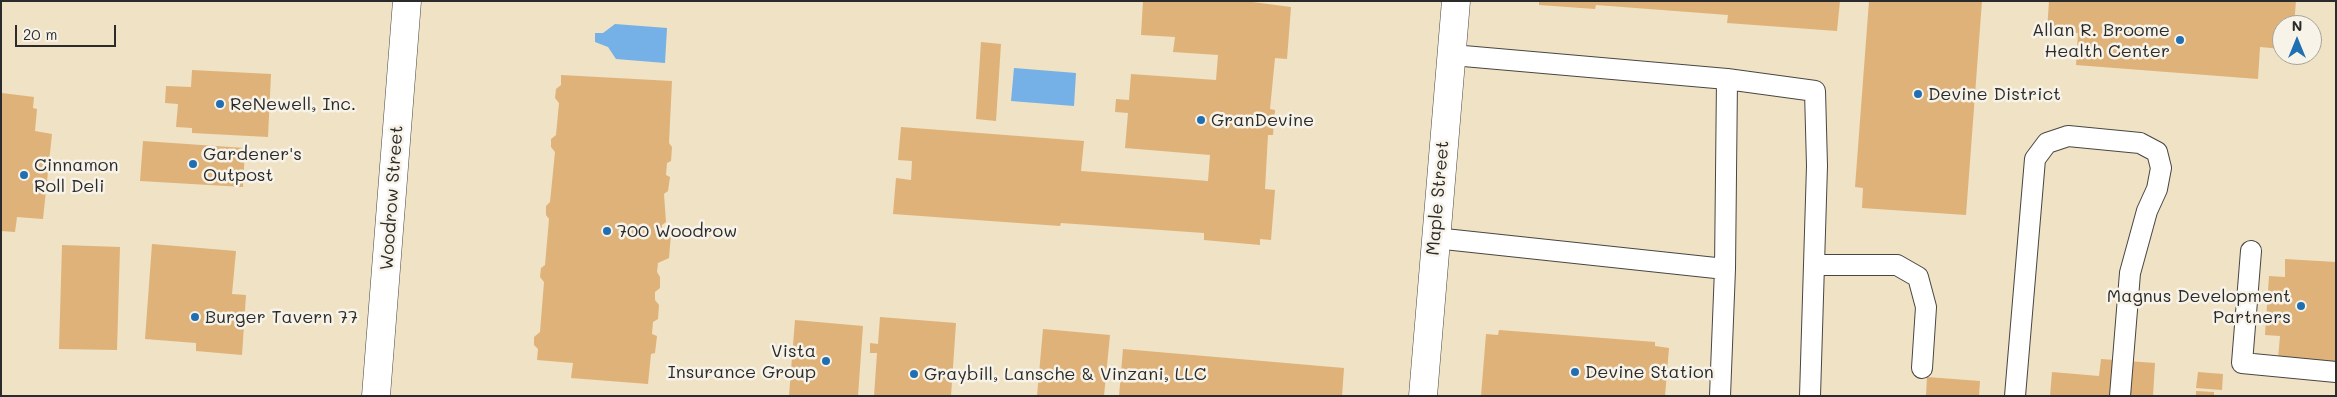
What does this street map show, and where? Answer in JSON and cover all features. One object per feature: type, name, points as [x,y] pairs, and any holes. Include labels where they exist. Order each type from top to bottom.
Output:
[{"type":"street","name":"Woodrow Street","points":[[376,396],[407,1]]},
{"type":"street","name":"Maple Street","points":[[1423,396],[1456,1]]},
{"type":"lane","points":[[1452,55],[1727,79],[1815,90],[1817,166],[1810,396]]},
{"type":"lane","points":[[1720,396],[1726,269],[1727,79]]},
{"type":"lane","points":[[2015,396],[2035,159],[2047,143],[2068,136],[2140,143],[2157,152],[2160,168],[2157,188],[2147,212],[2130,273],[2120,396]]},
{"type":"lane","points":[[1435,238],[1726,269]]},
{"type":"lane","points":[[2251,251],[2242,363],[2336,372]]},
{"type":"lane","points":[[1814,265],[1897,265],[1918,277],[1926,307],[1922,368]]},
{"type":"water","points":[[615,24],[667,28],[665,63],[616,59],[608,47],[595,42],[595,33],[603,33]]},
{"type":"water","points":[[1014,68],[1076,73],[1074,106],[1011,101]]},
{"type":"building","name":"GranDevine","points":[[1143,1],[1245,1],[1291,7],[1287,59],[1275,58],[1270,109],[1275,110],[1273,135],[1268,135],[1265,189],[1275,190],[1271,240],[1260,239],[1260,245],[1204,240],[1204,233],[1061,223],[1060,226],[893,214],[896,178],[911,180],[912,161],[898,160],[901,127],[1084,141],[1081,171],[1208,181],[1210,155],[1125,148],[1128,113],[1115,112],[1116,99],[1129,100],[1131,74],[1216,80],[1218,55],[1173,52],[1175,37],[1141,35]]},
{"type":"building","points":[[1539,1],[1840,1],[1837,31],[1727,23],[1728,15],[1596,5],[1595,9],[1539,5]]},
{"type":"building","name":"Devine District","points":[[1869,1],[1982,1],[1966,215],[1862,208],[1863,188],[1855,187]]},
{"type":"building","name":"Allan R. Broome Health Center","points":[[2049,1],[2296,1],[2295,15],[2272,15],[2272,48],[2260,47],[2258,79],[2076,65],[2078,33],[2047,31]]},
{"type":"building","points":[[981,42],[1001,44],[996,121],[976,119]]},
{"type":"building","name":"ReNewell, Inc.","points":[[192,70],[271,74],[268,137],[192,133],[192,128],[176,127],[178,104],[165,103],[166,86],[191,87]]},
{"type":"building","name":"700 Woodrow","points":[[561,75],[672,81],[669,143],[672,147],[671,161],[667,163],[666,175],[670,177],[668,191],[664,194],[666,222],[662,225],[662,228],[671,234],[669,258],[658,263],[657,272],[660,277],[660,288],[655,292],[655,300],[659,305],[658,319],[653,322],[652,334],[657,336],[655,353],[651,354],[648,384],[571,378],[573,363],[537,360],[538,349],[534,345],[534,337],[540,332],[544,282],[540,277],[541,268],[545,265],[549,219],[546,215],[546,206],[550,202],[555,152],[551,147],[551,139],[556,135],[559,103],[555,98],[556,89],[561,85]]},
{"type":"building","name":"Cinnamon Roll Deli","points":[[2,93],[34,97],[33,108],[37,109],[35,131],[52,134],[43,219],[17,217],[15,232],[1,231]]},
{"type":"building","name":"Gardener's Outpost","points":[[143,141],[245,148],[243,187],[140,181]]},
{"type":"building","name":"Burger Tavern 77","points":[[152,244],[236,251],[232,294],[246,295],[242,355],[196,351],[196,343],[145,339]]},
{"type":"building","points":[[62,245],[120,247],[117,350],[59,349]]},
{"type":"building","name":"Magnus Development Partners","points":[[2285,259],[2336,262],[2336,363],[2278,359],[2280,336],[2265,335],[2269,276],[2285,277]]},
{"type":"building","name":"Graybill, Lansche & Vinzani, LLC","points":[[880,317],[956,323],[951,396],[874,396],[877,353],[870,353],[870,343],[878,344]]},
{"type":"building","name":"Vista Insurance Group","points":[[795,320],[863,326],[858,396],[789,396]]},
{"type":"building","points":[[1043,329],[1110,335],[1104,396],[1037,396]]},
{"type":"building","name":"Devine Station","points":[[1499,330],[1655,342],[1655,346],[1669,348],[1665,396],[1481,396],[1486,334],[1498,335]]},
{"type":"building","points":[[1123,349],[1344,368],[1342,396],[1119,396]]},
{"type":"building","points":[[2101,359],[2155,363],[2153,396],[2050,396],[2052,372],[2099,376]]},
{"type":"building","points":[[2198,372],[2223,374],[2222,390],[2196,388]]},
{"type":"building","points":[[1927,377],[1980,381],[1979,396],[1926,396]]},
{"type":"building","points":[[2196,391],[2214,392],[2214,396],[2196,396]]},
{"type":"place","name":"Allan R. Broome Health Center","points":[[2180,40]]},
{"type":"place","name":"Devine District","points":[[1918,94]]},
{"type":"place","name":"ReNewell, Inc.","points":[[220,104]]},
{"type":"place","name":"GranDevine","points":[[1201,120]]},
{"type":"place","name":"Gardener's Outpost","points":[[193,164]]},
{"type":"place","name":"Cinnamon Roll Deli","points":[[24,175]]},
{"type":"place","name":"700 Woodrow","points":[[607,231]]},
{"type":"place","name":"Magnus Development Partners","points":[[2301,306]]},
{"type":"place","name":"Burger Tavern 77","points":[[195,317]]},
{"type":"place","name":"Vista Insurance Group","points":[[826,361]]},
{"type":"place","name":"Devine Station","points":[[1575,372]]},
{"type":"place","name":"Graybill, Lansche & Vinzani, LLC","points":[[914,374]]}]
